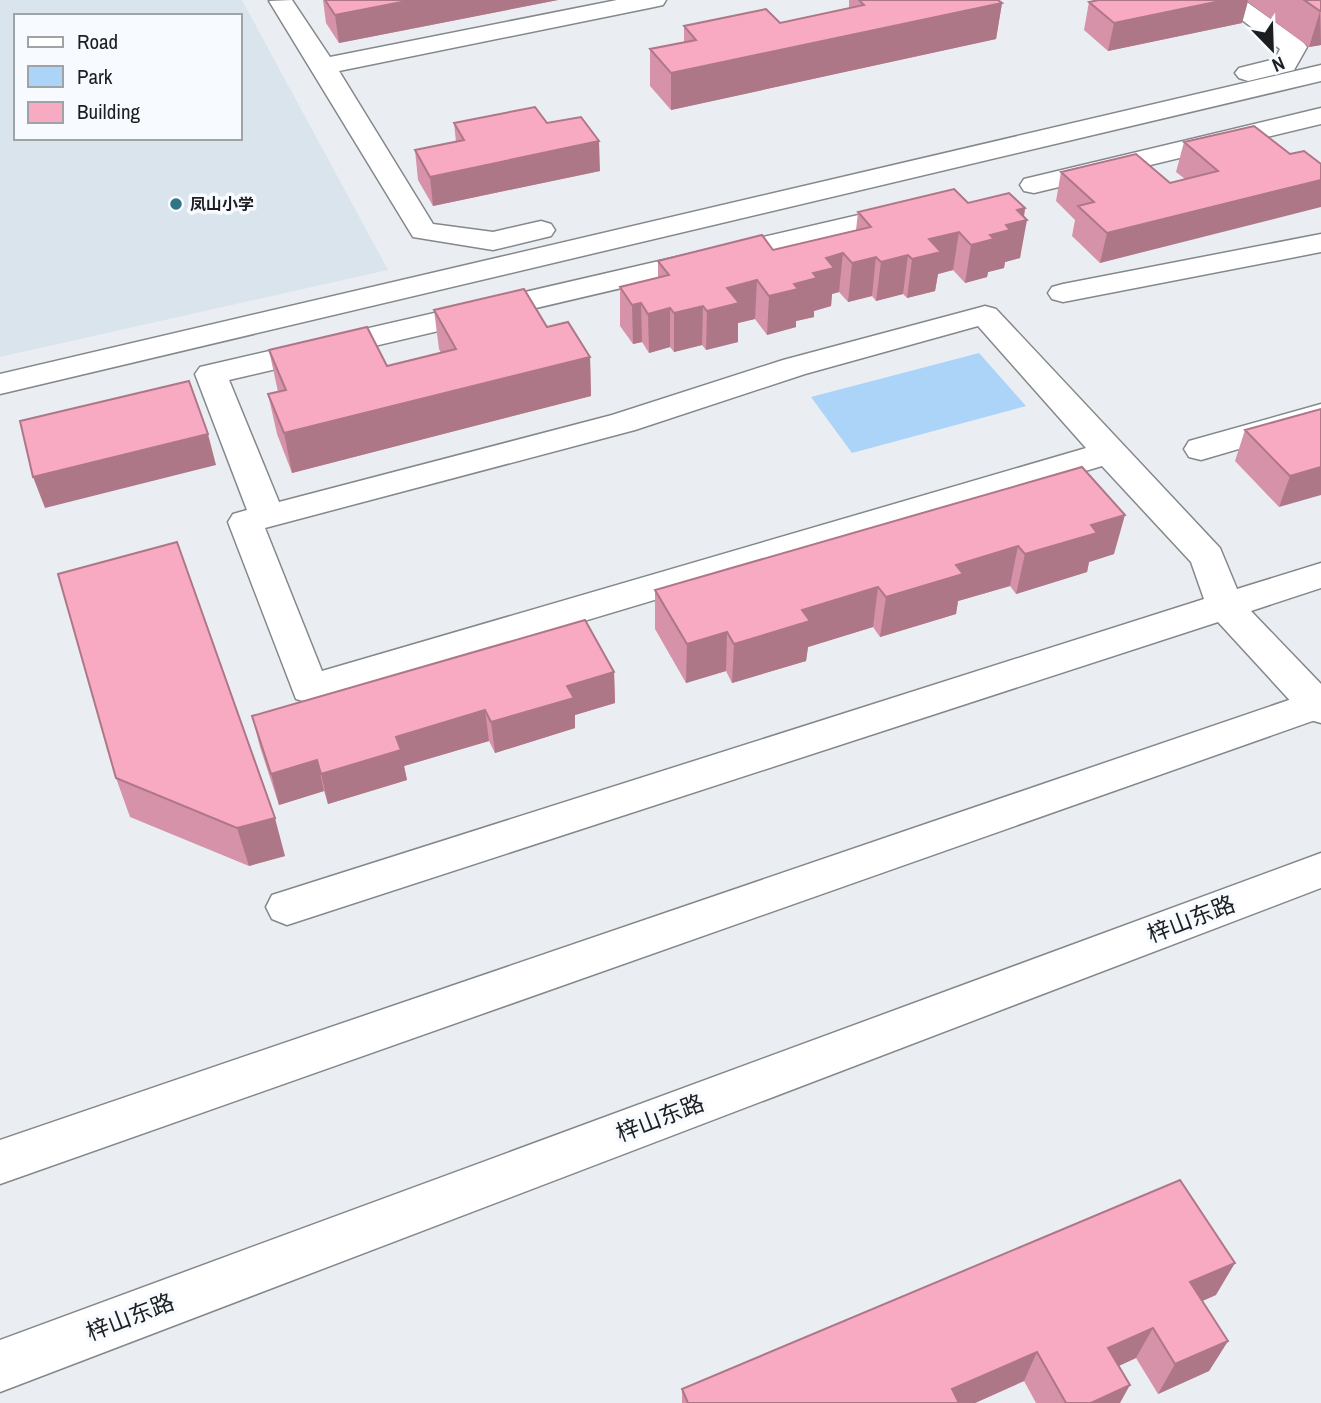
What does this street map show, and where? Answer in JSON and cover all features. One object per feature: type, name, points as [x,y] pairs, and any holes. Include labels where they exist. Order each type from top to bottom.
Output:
[{"type":"main road","points":[[323,66],[654,0]]},
{"type":"main road","points":[[1106,96],[1130,99],[1285,65],[1294,47],[1228,0]]},
{"type":"main road","points":[[281,1],[423,231],[494,241],[562,225]]},
{"type":"main road","points":[[0,384],[1321,73]]},
{"type":"main road","points":[[1034,185],[1321,117]]},
{"type":"main road","points":[[267,516],[211,374],[940,205]]},
{"type":"main road","points":[[1063,293],[1321,243]]},
{"type":"main road","points":[[0,1162],[1320,705],[1226,606],[1207,557],[985,315],[794,367],[623,423],[245,522],[310,690],[1109,453]]},
{"type":"main road","points":[[1201,449],[1321,414]]},
{"type":"main road","points":[[288,907],[1321,575]]},
{"type":"main road","name":"梓山东路","points":[[0,1366],[1321,870]]},
{"type":"shaded area","name":"凤山小学","points":[[0,0],[242,0],[388,270],[0,357]]},
{"type":"green space","points":[[979,353],[1026,406],[852,453],[811,397]]},
{"type":"building","points":[[325,0],[412,0],[335,15]]},
{"type":"building","points":[[859,0],[998,0],[1002,3],[671,73],[650,49],[696,40],[684,26],[766,9],[780,23],[864,5]]},
{"type":"building","points":[[1225,0],[1114,23],[1089,2]]},
{"type":"building","points":[[1304,0],[1321,0],[1321,11],[1320,11]]},
{"type":"building","points":[[535,107],[547,123],[581,117],[599,141],[430,177],[415,150],[464,140],[454,123]]},
{"type":"building","points":[[1254,126],[1290,154],[1304,151],[1321,164],[1321,180],[1107,233],[1078,206],[1094,202],[1061,172],[1136,154],[1170,183],[1218,171],[1184,142]]},
{"type":"building","points":[[954,189],[968,203],[1009,193],[1025,208],[1017,210],[1027,220],[1006,225],[1010,230],[990,235],[994,239],[971,245],[959,232],[929,239],[941,252],[912,259],[908,255],[881,262],[876,257],[852,263],[843,253],[826,258],[834,268],[813,273],[817,278],[794,284],[798,289],[769,296],[757,280],[727,288],[739,303],[707,311],[703,306],[674,313],[670,308],[648,314],[641,303],[632,305],[620,287],[669,275],[658,261],[762,235],[773,250],[871,227],[858,212]]},
{"type":"building","points":[[524,289],[547,327],[568,322],[590,357],[284,433],[268,394],[286,390],[269,350],[367,327],[387,366],[456,349],[434,310]]},
{"type":"building","points":[[189,381],[208,434],[33,477],[20,421]]},
{"type":"building","points":[[1321,409],[1321,467],[1290,476],[1245,430]]},
{"type":"building","points":[[1082,467],[1125,515],[1091,525],[1097,533],[1025,554],[1018,546],[956,565],[963,574],[886,597],[878,587],[802,610],[810,621],[734,644],[727,632],[687,644],[655,590]]},
{"type":"building","points":[[177,542],[275,818],[237,828],[116,778],[58,574]]},
{"type":"building","points":[[585,620],[614,672],[567,686],[574,698],[491,722],[485,710],[396,737],[401,750],[321,774],[317,760],[271,774],[252,716]]},
{"type":"building","points":[[1180,1180],[1235,1263],[1190,1282],[1228,1341],[1175,1364],[1153,1328],[1108,1348],[1130,1385],[1091,1403],[1066,1403],[1037,1352],[952,1389],[959,1403],[688,1403],[682,1389]]},
{"type":"place","name":"凤山小学","points":[[176,204]]}]
